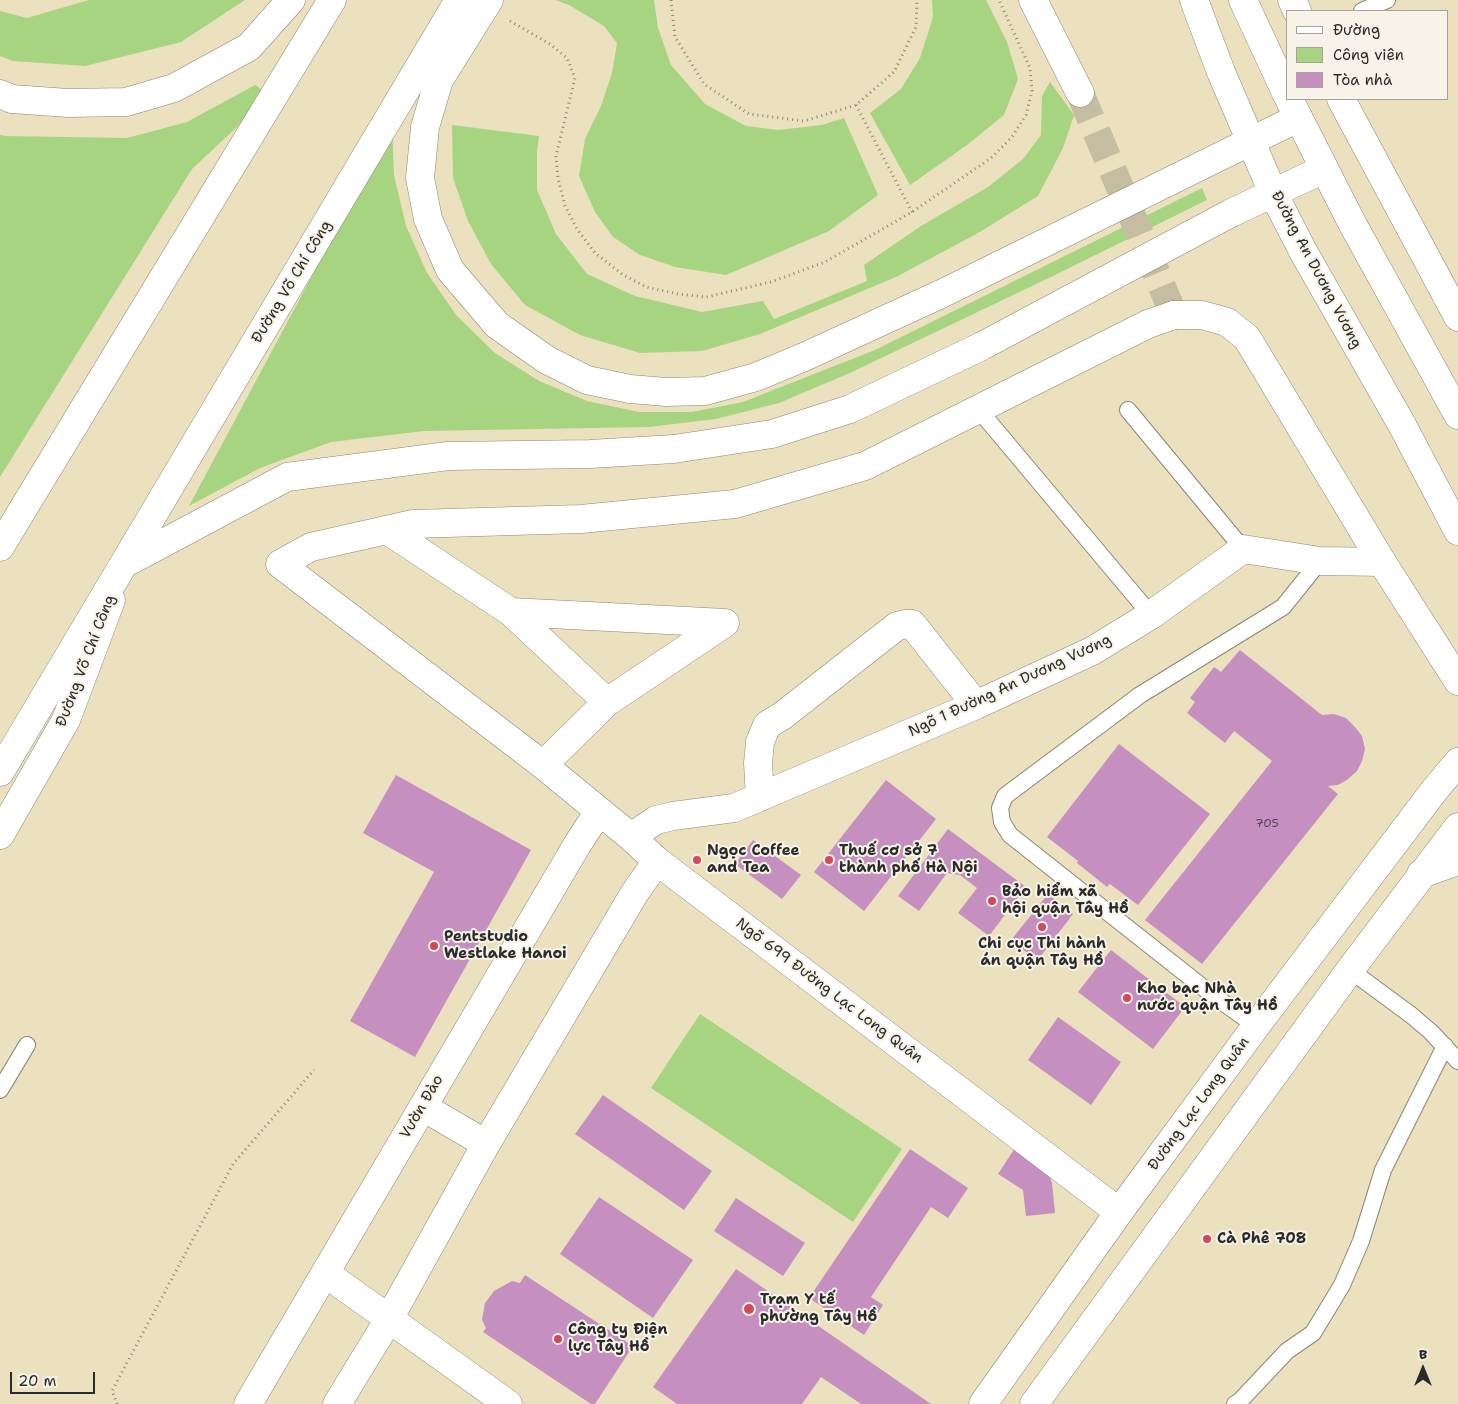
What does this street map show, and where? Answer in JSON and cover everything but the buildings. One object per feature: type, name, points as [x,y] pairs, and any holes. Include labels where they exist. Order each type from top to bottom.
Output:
[{"type":"main road","points":[[0,94],[12,99],[68,103],[126,102],[174,88],[249,47],[291,0]]},
{"type":"main road","points":[[0,547],[332,0]]},
{"type":"main road","name":"Đường Võ Chí Công","points":[[0,772],[459,0]]},
{"type":"main road","points":[[489,0],[440,80],[425,128],[420,178],[428,219],[450,270],[497,325],[547,360],[588,380],[630,388],[666,392],[705,391],[756,377],[870,328],[1252,141],[1291,104],[1352,223],[1458,415]]},
{"type":"main road","points":[[1033,0],[1080,94]]},
{"type":"main road","name":"Đường An Dương Vương","points":[[1194,0],[1221,72],[1273,193],[1458,531]]},
{"type":"main road","points":[[1243,0],[1286,93]]},
{"type":"main road","points":[[1342,100],[1458,317]]},
{"type":"main road","points":[[124,564],[288,477],[448,456],[590,454],[674,449],[772,434],[841,412],[982,346],[1273,193],[1324,170]]},
{"type":"main road","points":[[387,530],[413,524],[581,519],[735,504],[865,466],[1148,324],[1174,315],[1202,315],[1227,322],[1247,338],[1382,562],[1458,681]]},
{"type":"main road","points":[[387,530],[511,612],[607,702]]},
{"type":"main road","name":"Ngõ 699 Đường Lạc Long Quân","points":[[387,530],[311,547],[280,564],[543,765],[658,861],[1119,1212]]},
{"type":"main road","points":[[1243,550],[1320,561],[1382,562]]},
{"type":"main road","name":"Ngõ 1 Đường An Dương Vương","points":[[631,838],[656,820],[734,808],[976,705],[1092,650],[1152,615],[1243,550]]},
{"type":"main road","name":"Đường Võ Chí Công","points":[[0,835],[66,720],[124,564]]},
{"type":"main road","points":[[511,612],[725,623],[607,702],[543,765]]},
{"type":"main road","points":[[760,797],[758,763],[760,742],[767,725],[782,716],[897,626],[912,624],[976,705]]},
{"type":"main road","name":"Đường Lạc Long Quân","points":[[984,1404],[1119,1212],[1256,1026],[1433,792],[1458,762]]},
{"type":"main road","name":"Vườn Đào","points":[[248,1404],[577,845],[599,812]]},
{"type":"main road","points":[[1034,1404],[1350,970],[1458,827]]},
{"type":"main road","points":[[1421,874],[1458,860]]},
{"type":"main road","points":[[337,1404],[486,1144],[634,894],[658,861]]},
{"type":"main road","points":[[423,1106],[486,1144]]},
{"type":"main road","points":[[325,1273],[508,1404]]},
{"type":"lane","points":[[1364,10],[1388,0]]},
{"type":"lane","points":[[979,410],[1152,615]]},
{"type":"lane","points":[[1128,410],[1243,550]]},
{"type":"lane","points":[[1256,1026],[1210,993],[1010,835],[1002,822],[1000,808],[1005,796],[1140,695],[1283,607],[1320,561]]},
{"type":"lane","points":[[1350,970],[1411,1015],[1445,1046],[1458,1061]]},
{"type":"lane","points":[[0,1090],[26,1045]]},
{"type":"lane","points":[[1235,1404],[1287,1351],[1313,1333],[1337,1293],[1361,1241],[1383,1170],[1445,1046]]},
{"type":"path","points":[[671,0],[675,37],[704,84],[749,114],[804,121],[856,105],[894,72],[916,27],[917,0]]},
{"type":"path","points":[[510,21],[550,44],[567,58],[576,78],[556,156],[558,178],[565,206],[577,229],[594,254],[622,274],[646,287],[678,294],[706,297],[771,282],[825,262],[912,212],[991,158],[1012,137],[1026,115],[1032,91],[1030,68],[999,0]]},
{"type":"path","points":[[856,105],[912,212]]},
{"type":"path","points":[[117,1404],[112,1391],[232,1164],[314,1070]]},
{"type":"green space","points":[[89,0],[245,0],[181,42],[85,66],[13,61],[0,56],[0,11],[27,18]]},
{"type":"green space","points":[[555,0],[654,0],[658,28],[671,65],[705,104],[746,126],[778,130],[822,125],[844,118],[878,195],[829,231],[726,275],[675,267],[640,255],[613,237],[595,212],[579,176],[585,139],[601,106],[612,73],[617,43],[604,26],[569,5]]},
{"type":"green space","points":[[932,0],[986,0],[1007,42],[1018,79],[1004,115],[967,145],[910,185],[870,113],[901,89],[920,58],[933,17]]},
{"type":"green space","points":[[1050,82],[1074,115],[1063,148],[1038,196],[978,233],[896,277],[760,334],[702,351],[640,353],[580,335],[525,305],[491,264],[468,221],[453,178],[452,125],[539,136],[537,190],[556,234],[587,274],[635,296],[702,312],[763,301],[774,319],[867,281],[864,265],[921,226],[988,187],[1023,159],[1041,135],[1042,96]]},
{"type":"green space","points":[[255,85],[265,92],[237,127],[192,169],[0,477],[0,135],[127,138],[187,122]]},
{"type":"green space","points":[[392,122],[394,175],[406,226],[427,273],[457,316],[495,353],[539,381],[587,401],[639,412],[692,412],[743,402],[875,350],[1202,188],[1207,200],[852,372],[779,403],[716,419],[649,427],[424,431],[331,442],[260,468],[189,506],[373,162]]},
{"type":"green space","points":[[700,1014],[902,1149],[853,1222],[651,1088]]},
{"type":"tunnel","points":[[1080,93],[1174,315]]},
{"type":"place","name":"Ngọc Coffee and Tea","points":[[697,860]]},
{"type":"place","name":"Thuế cơ sở 7 thành phố Hà Nội","points":[[829,860]]},
{"type":"place","name":"Bảo hiểm xã hội quận Tây Hồ","points":[[992,901]]},
{"type":"place","name":"Chi cục Thi hành án quận Tây Hồ","points":[[1042,927]]},
{"type":"place","name":"Pentstudio Westlake Hanoi","points":[[434,946]]},
{"type":"place","name":"Kho bạc Nhà nước quận Tây Hồ","points":[[1127,998]]},
{"type":"place","name":"Cà Phê 708","points":[[1207,1239]]},
{"type":"place","name":"Trạm Y tế phường Tây Hồ","points":[[749,1309]]},
{"type":"place","name":"Công ty Điện lực Tây Hồ","points":[[558,1339]]}]
